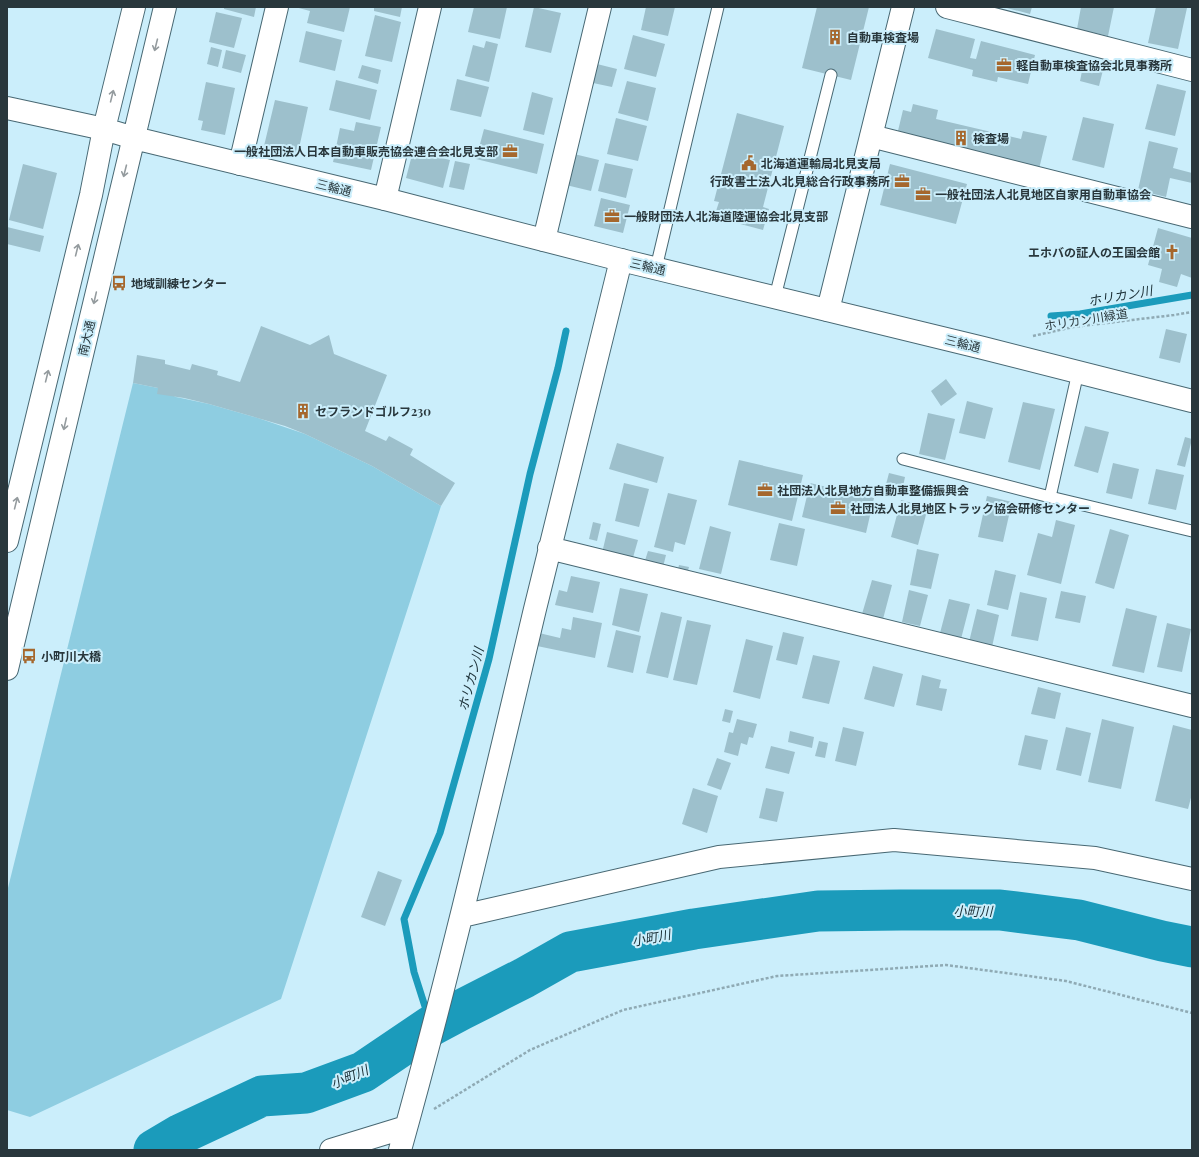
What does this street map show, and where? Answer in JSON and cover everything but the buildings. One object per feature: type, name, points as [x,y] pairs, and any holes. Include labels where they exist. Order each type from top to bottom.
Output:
[{"type":"street","points":[[7,541],[91,196],[104,130],[134,7]]},
{"type":"street","name":"南大通","points":[[8,662],[165,7]]},
{"type":"street","points":[[240,164],[277,7]]},
{"type":"street","points":[[386,199],[430,7]]},
{"type":"street","points":[[544,240],[600,7]]},
{"type":"street","points":[[828,310],[903,7]]},
{"type":"street","points":[[947,7],[1192,70]]},
{"type":"street","name":"三輪通","points":[[7,108],[104,130],[386,199],[621,260],[1192,401]]},
{"type":"street","points":[[871,136],[1192,217]]},
{"type":"street","points":[[400,1150],[462,916],[621,260]]},
{"type":"street","points":[[550,548],[1192,706]]},
{"type":"street","points":[[462,916],[718,856],[894,840],[1094,858],[1192,879]]},
{"type":"street","points":[[331,1150],[406,1127]]},
{"type":"lane","points":[[656,268],[718,7]]},
{"type":"lane","points":[[775,297],[831,75]]},
{"type":"lane","points":[[1050,496],[1078,372]]},
{"type":"lane","points":[[904,459],[1192,531]]},
{"type":"path","name":"ホリカン川緑道","points":[[1028,338],[1073,327],[1192,312]]},
{"type":"path","points":[[406,1127],[530,1050],[623,1010],[777,976],[946,965],[1066,981],[1192,1012]]},
{"type":"shaded area","points":[[133,383],[158,388],[176,397],[209,404],[258,418],[305,434],[372,466],[441,506],[281,999],[30,1117],[7,1110],[7,892]]},
{"type":"waterway","name":"ホリカン川","points":[[1051,316],[1080,314],[1192,295]]},
{"type":"waterway","name":"ホリカン川","points":[[429,1019],[414,972],[404,919],[440,833],[489,659],[530,474],[558,368],[566,331]]},
{"type":"waterway","name":"小町川","points":[[154,1150],[181,1134],[262,1096],[306,1093],[363,1072],[431,1026],[524,978],[570,952],[694,929],[818,911],[901,910],[1000,910],[1079,920],[1192,947]]},
{"type":"place","name":"自動車検査場","points":[[835,37]]},
{"type":"place","name":"軽自動車検査協会北見事務所","points":[[1004,65]]},
{"type":"place","name":"検査場","points":[[961,138]]},
{"type":"place","name":"一般社団法人日本自動車販売協会連合会北見支部","points":[[510,151]]},
{"type":"place","name":"北海道運輸局北見支局","points":[[749,163]]},
{"type":"place","name":"行政書士法人北見総合行政事務所","points":[[902,181]]},
{"type":"place","name":"一般社団法人北見地区自家用自動車協会","points":[[923,194]]},
{"type":"place","name":"一般財団法人北海道陸運協会北見支部","points":[[612,216]]},
{"type":"place","name":"エホバの証人の王国会館","points":[[1172,252]]},
{"type":"place","name":"地域訓練センター","points":[[119,283]]},
{"type":"place","name":"セフランドゴルフ230","points":[[303,411]]},
{"type":"place","name":"社団法人北見地方自動車整備振興会","points":[[765,490]]},
{"type":"place","name":"社団法人北見地区トラック協会研修センター","points":[[838,508]]},
{"type":"place","name":"小町川大橋","points":[[29,656]]}]
